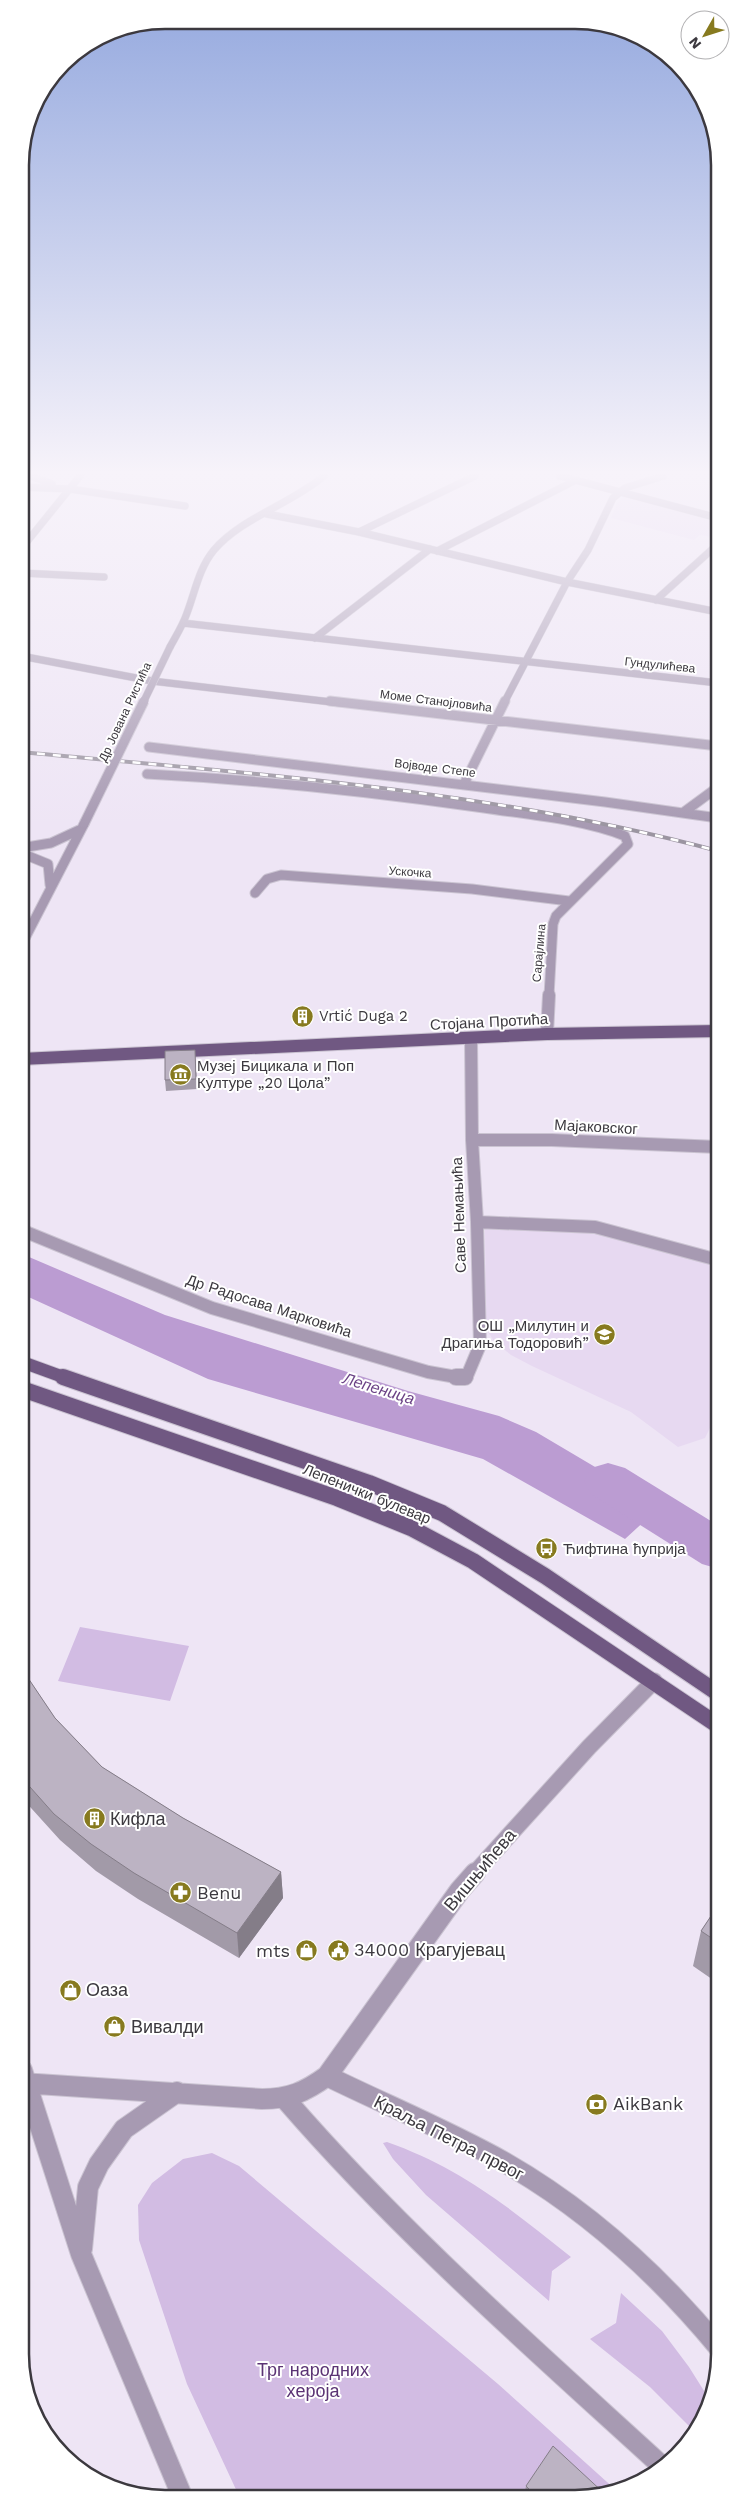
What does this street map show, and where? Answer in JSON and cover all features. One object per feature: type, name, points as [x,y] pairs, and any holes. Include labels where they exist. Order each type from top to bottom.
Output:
[{"type":"main road","name":"Стојана Протића","points":[[29,1059],[547,1034],[711,1030]]},
{"type":"main road","name":"Лепенички булевар","points":[[29,1365],[369,1483],[442,1513],[545,1576],[711,1689]]},
{"type":"main road","name":"Лепенички булевар","points":[[29,1391],[337,1498],[411,1528],[473,1561],[711,1720]]},
{"type":"street","name":"Др Јована Ристића","points":[[29,930],[81,827],[97,800],[183,623],[193,594]]},
{"type":"street","points":[[315,638],[375,594]]},
{"type":"street","points":[[464,784],[524,662],[561,594]]},
{"type":"street","points":[[624,594],[711,611]]},
{"type":"street","points":[[656,600],[663,594]]},
{"type":"street","name":"Гундулићева","points":[[183,623],[711,682]]},
{"type":"street","name":"Моме Станојловића","points":[[29,658],[113,675],[711,745]]},
{"type":"street","name":"Војводе Степе","points":[[149,747],[464,784],[711,817]]},
{"type":"street","name":"Сарајлина","points":[[147,774],[357,790],[485,807],[613,831],[625,836],[628,844],[556,916],[553,924],[547,1034]]},
{"type":"street","points":[[684,812],[711,793]]},
{"type":"street","points":[[29,847],[51,843],[81,827]]},
{"type":"street","points":[[29,856],[48,864],[50,887]]},
{"type":"street","name":"Ускочка","points":[[256,893],[267,879],[281,875],[495,891],[569,901]]},
{"type":"street","name":"Саве Немањића","points":[[455,1379],[466,1376],[480,1345],[477,1222],[472,1140],[471,1038]]},
{"type":"street","name":"Мајаковског","points":[[472,1140],[552,1140],[711,1147]]},
{"type":"street","points":[[477,1222],[595,1227],[711,1258]]},
{"type":"street","name":"Др Радосава Марковића","points":[[29,1233],[212,1308],[455,1379]]},
{"type":"street","name":"Вишњићева","points":[[327,2076],[460,1890],[588,1747],[654,1681]]},
{"type":"street","points":[[29,2079],[286,2100],[306,2091],[327,2076]]},
{"type":"street","name":"Краља Петра првог","points":[[327,2076],[470,2144],[541,2186],[617,2243],[654,2276],[711,2338]]},
{"type":"street","points":[[81,2254],[88,2187],[99,2164],[124,2129],[177,2092]]},
{"type":"street","points":[[29,2094],[81,2254],[179,2490]]},
{"type":"street","points":[[286,2100],[339,2161],[531,2346],[657,2462]]},
{"type":"shaded area","name":"ОШ „Милутин и Драгиња Тодоровић”","points":[[485,1226],[588,1230],[711,1263],[711,1426],[705,1438],[678,1447],[631,1412],[511,1355],[494,1341],[486,1329]]},
{"type":"green space","points":[[80,1627],[189,1646],[170,1701],[58,1681]]},
{"type":"green space","points":[[387,2142],[414,2152],[462,2177],[506,2206],[571,2257],[552,2271],[549,2301],[426,2195],[393,2159],[383,2143]]},
{"type":"green space","name":"Трг народних хероја","points":[[212,2153],[239,2166],[498,2384],[611,2485],[575,2490],[236,2490],[187,2384],[139,2240],[138,2205],[152,2183],[183,2159]]},
{"type":"green space","points":[[621,2293],[662,2331],[689,2367],[706,2393],[690,2427],[650,2387],[590,2339],[616,2323]]},
{"type":"water","points":[[29,1257],[165,1315],[408,1391],[499,1416],[536,1432],[661,1506],[625,1539],[483,1459],[208,1379],[29,1297]]},
{"type":"building","name":"Музеј Бицикала и Поп Културе „20 Цола”","points":[[195,1050],[196,1079],[165,1080],[165,1051]]},
{"type":"building","name":"Кифла","points":[[29,1679],[55,1718],[102,1767],[183,1818],[281,1872],[237,1933],[134,1873],[91,1844],[54,1814],[29,1786]]},
{"type":"building","points":[[711,1916],[711,1938],[701,1931]]},
{"type":"building","points":[[553,2446],[599,2488],[530,2490],[526,2486]]},
{"type":"waterway","name":"Лепеница","points":[[608,1481],[711,1545]]},
{"type":"railway","points":[[29,753],[285,777],[459,799],[546,813],[632,830],[711,849]]},
{"type":"place","name":"Vrtić Duga 2","points":[[303,1016]]},
{"type":"place","name":"Музеј Бицикала и Поп Културе „20 Цола”","points":[[181,1075]]},
{"type":"place","name":"ОШ „Милутин и Драгиња Тодоровић”","points":[[605,1335]]},
{"type":"place","name":"Ћифтина ћуприја","points":[[547,1549]]},
{"type":"place","name":"Кифла","points":[[94,1819]]},
{"type":"place","name":"Benu","points":[[181,1893]]},
{"type":"place","name":"34000 Крагујевац","points":[[338,1950]]},
{"type":"place","name":"mts","points":[[306,1951]]},
{"type":"place","name":"Оаза","points":[[70,1990]]},
{"type":"place","name":"Вивалди","points":[[115,2027]]},
{"type":"place","name":"AikBank","points":[[597,2104]]}]
